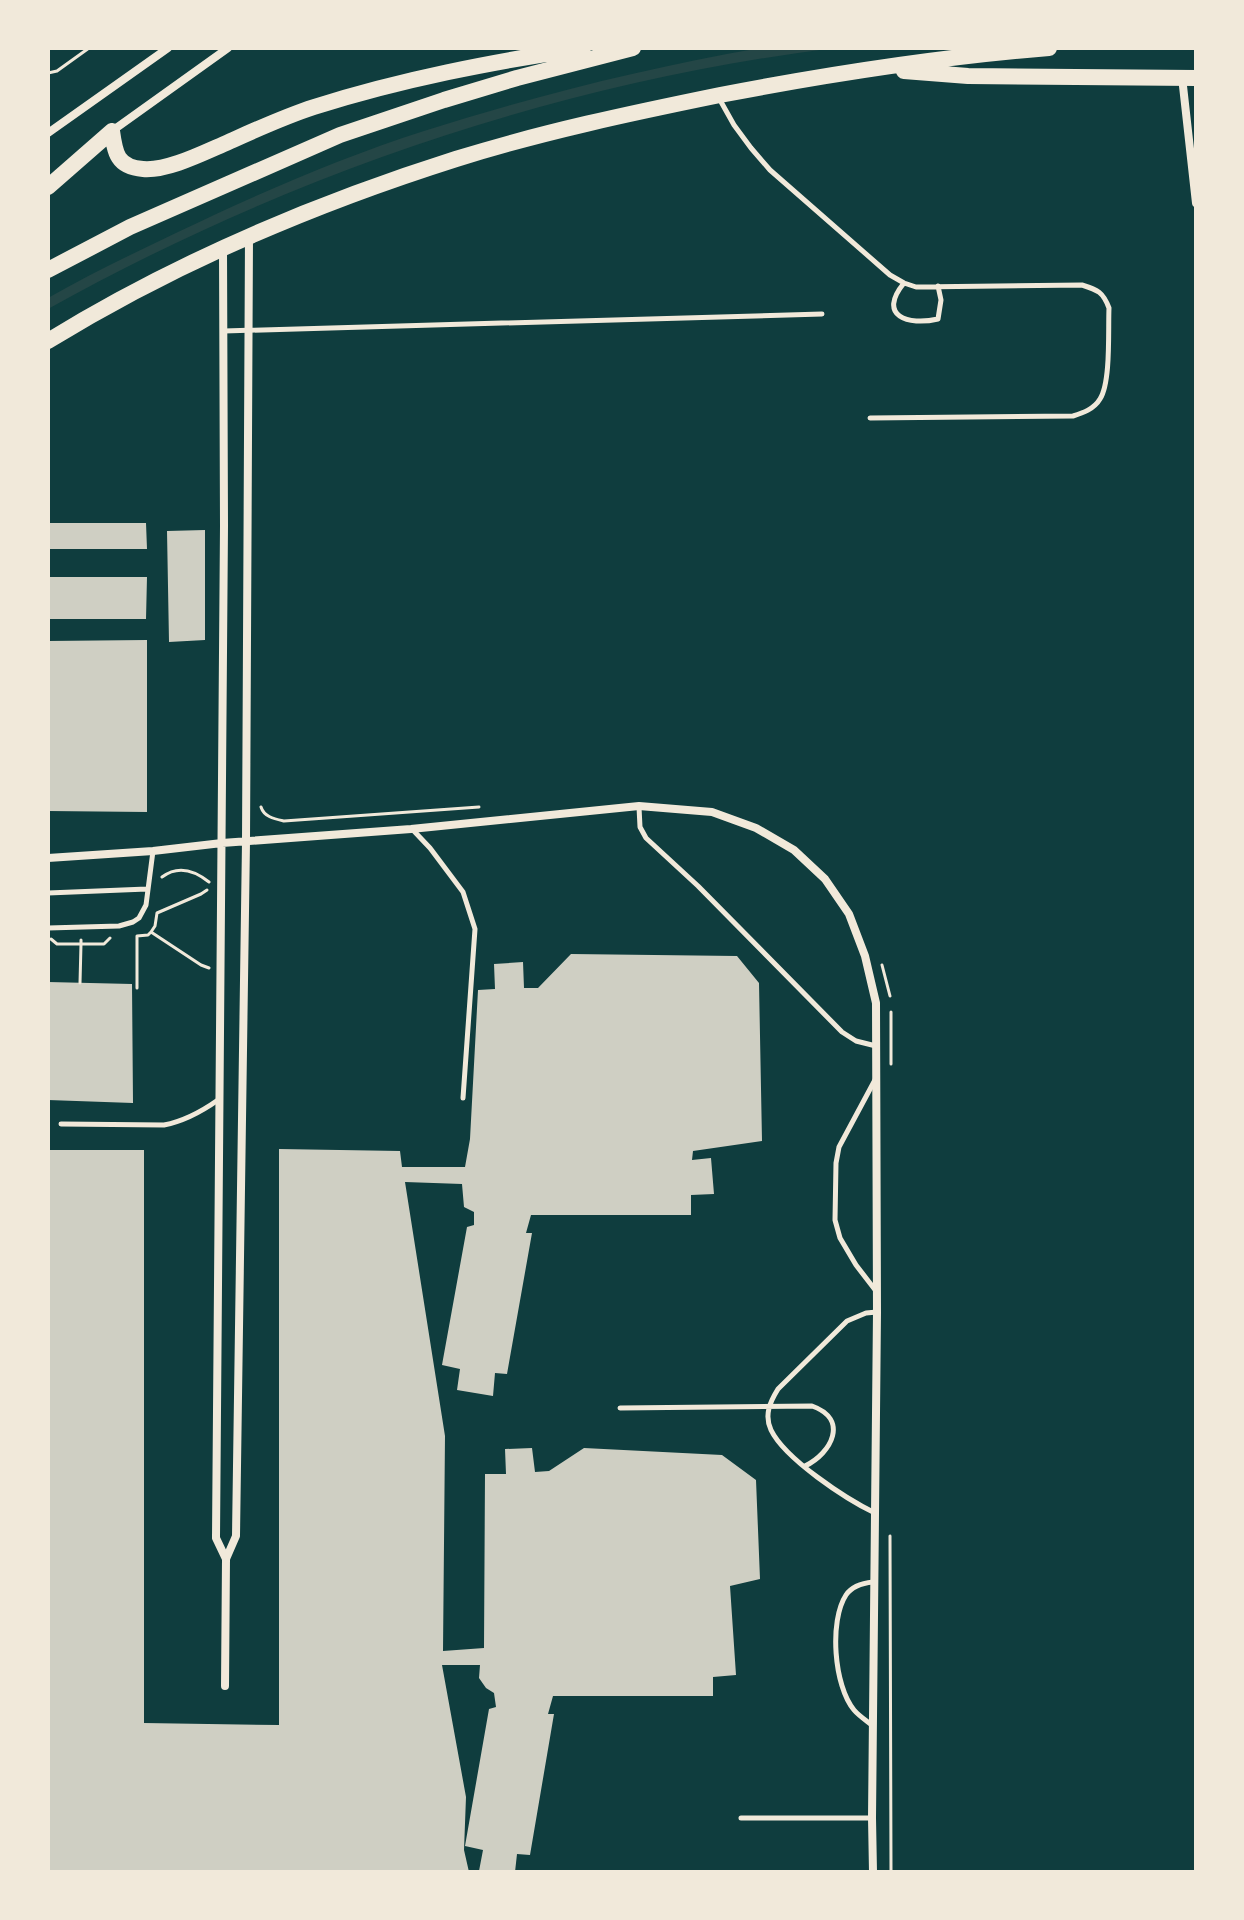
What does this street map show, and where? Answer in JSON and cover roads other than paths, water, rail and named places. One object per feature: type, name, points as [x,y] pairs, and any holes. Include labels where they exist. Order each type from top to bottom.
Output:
[{"type":"main road","points":[[112,131],[115,151],[120,160],[130,167],[145,170],[195,156],[339,100],[495,62],[583,48]]},
{"type":"main road","points":[[48,270],[130,227],[340,135],[458,95],[633,48]]},
{"type":"main road","points":[[48,341],[133,291],[249,237],[373,186],[458,159],[643,110],[821,76],[1049,48]]},
{"type":"main road","points":[[883,68],[968,76],[1189,78]]},
{"type":"main road","points":[[48,187],[112,131]]},
{"type":"street","points":[[48,133],[168,48]]},
{"type":"street","points":[[112,131],[228,48]]},
{"type":"street","points":[[1189,78],[1196,203]]},
{"type":"street","points":[[225,1686],[226,1559],[236,1536],[246,842],[249,237]]},
{"type":"street","points":[[223,249],[224,542],[216,1538],[226,1559]]},
{"type":"street","points":[[48,858],[411,829],[639,806],[712,812],[756,828],[794,850],[825,879],[849,914],[865,956],[876,1003],[873,1872]]},
{"type":"lane","points":[[718,96],[734,125],[770,170],[890,275],[904,283],[916,287],[1082,285],[1098,290],[1105,298],[1109,308],[1106,384],[1100,401],[1085,412],[1073,416],[870,418]]},
{"type":"lane","points":[[904,283],[896,293],[894,304],[898,315],[908,322],[938,319],[941,300],[938,286]]},
{"type":"lane","points":[[223,331],[822,314]]},
{"type":"lane","points":[[639,806],[640,827],[646,838],[698,886],[842,1032],[856,1041],[876,1046]]},
{"type":"lane","points":[[411,829],[430,848],[463,892],[475,929],[463,1098]]},
{"type":"lane","points":[[48,928],[126,925],[139,918],[144,912],[153,851]]},
{"type":"lane","points":[[48,893],[147,889]]},
{"type":"lane","points":[[876,1077],[839,1147],[835,1220],[840,1238],[876,1292]]},
{"type":"lane","points":[[61,1124],[164,1125],[194,1116],[219,1100]]},
{"type":"lane","points":[[875,1513],[841,1494],[786,1450],[771,1430],[768,1407],[778,1389],[839,1327],[855,1316],[877,1312]]},
{"type":"lane","points":[[620,1408],[812,1406],[829,1416],[833,1431],[822,1455],[805,1466]]},
{"type":"lane","points":[[873,1726],[853,1710],[843,1689],[837,1663],[836,1637],[840,1609],[846,1596],[856,1587],[874,1582]]},
{"type":"lane","points":[[741,1818],[872,1818]]}]
